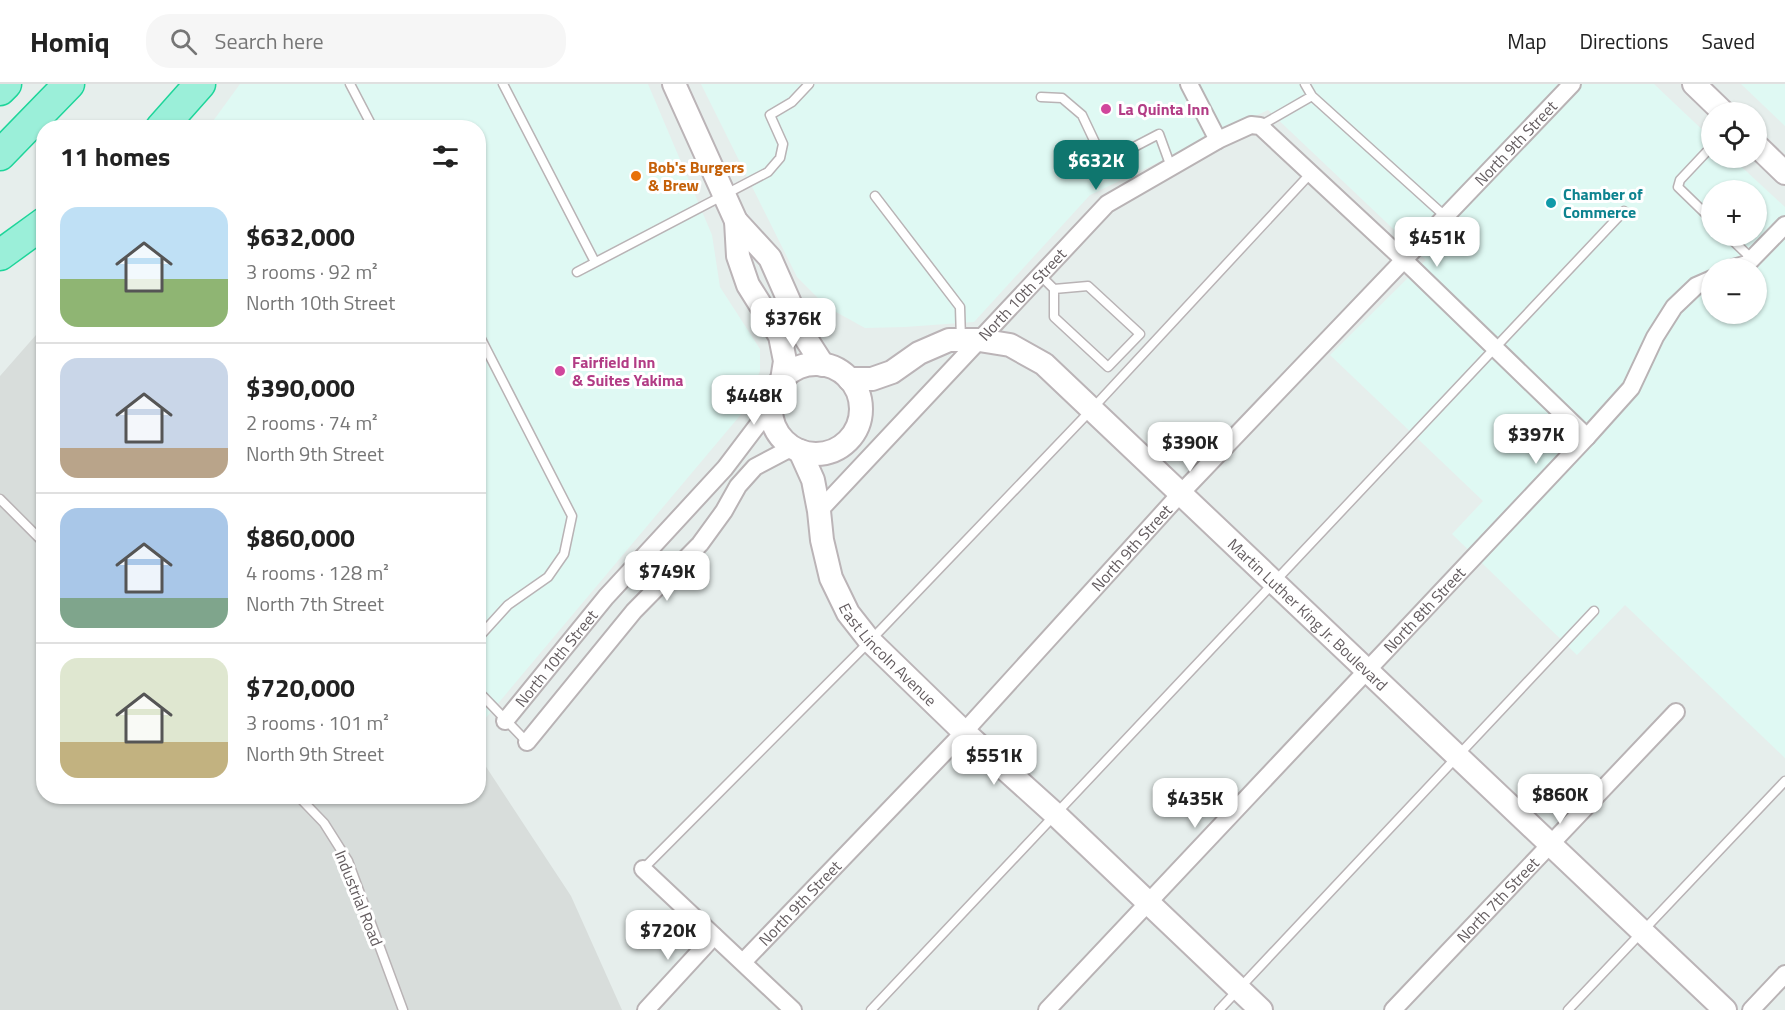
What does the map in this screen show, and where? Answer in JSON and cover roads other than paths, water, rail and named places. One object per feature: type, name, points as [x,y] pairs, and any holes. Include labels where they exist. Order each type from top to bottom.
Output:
[{"type":"highway","points":[[0,90],[6,84]]},
{"type":"highway","points":[[0,155],[69,84]]},
{"type":"highway","points":[[168,120],[200,84]]},
{"type":"highway","points":[[0,255],[36,229]]},
{"type":"street","points":[[674,84],[736,221],[771,258],[805,337],[823,365]]},
{"type":"street","points":[[1189,84],[1218,140]]},
{"type":"street","name":"North 9th Street","points":[[743,962],[964,732],[1181,493],[1572,84]]},
{"type":"street","points":[[1694,84],[1713,102]]},
{"type":"street","name":"North 10th Street","points":[[819,511],[970,340],[1040,276],[1107,204],[1218,140],[1251,125],[1260,126]]},
{"type":"street","points":[[1260,126],[1405,261],[1587,437]]},
{"type":"street","points":[[1767,156],[1785,173]]},
{"type":"street","points":[[736,221],[738,256],[748,285],[780,336],[785,361],[782,380],[775,392],[772,406],[772,418],[776,430],[783,440],[796,449],[814,454],[830,452],[843,446],[853,435],[860,421],[861,406],[857,392],[849,379],[837,370],[823,365],[808,365],[782,380]]},
{"type":"street","points":[[1753,258],[1785,225]]},
{"type":"street","name":"North 8th Street","points":[[1047,1010],[1587,437],[1630,388],[1655,337],[1674,307],[1701,284]]},
{"type":"street","name":"Martin Luther King Jr. Boulevard","points":[[849,379],[872,379],[892,372],[919,353],[950,340],[1010,345],[1044,364],[1725,1010]]},
{"type":"street","name":"North 10th Street","points":[[505,721],[606,597],[725,468],[772,406]]},
{"type":"street","name":"North 10th Street","points":[[527,742],[634,611],[700,544],[724,511],[738,486],[755,466],[796,449]]},
{"type":"street","name":"East Lincoln Avenue","points":[[796,449],[813,480],[822,540],[831,578],[848,613],[870,641],[964,732],[1056,814],[1261,1010]]},
{"type":"street","name":"North 7th Street","points":[[1394,1010],[1676,712]]},
{"type":"street","points":[[643,869],[793,1010]]},
{"type":"street","points":[[646,1010],[714,936]]},
{"type":"street","points":[[1751,1010],[1785,974]]},
{"type":"lane","points":[[350,84],[369,120]]},
{"type":"lane","points":[[503,84],[595,262]]},
{"type":"lane","points":[[577,272],[768,172],[780,158],[783,144],[770,115],[792,102],[808,84]]},
{"type":"lane","points":[[1305,84],[1312,96],[1446,217]]},
{"type":"lane","points":[[1260,126],[1312,96]]},
{"type":"lane","points":[[1041,97],[1062,98],[1082,115],[1100,153],[1113,158],[1159,134],[1171,167]]},
{"type":"lane","points":[[1701,158],[1680,180],[1678,187],[1701,209]]},
{"type":"lane","points":[[643,869],[870,641],[1092,409],[1311,173]]},
{"type":"lane","points":[[875,196],[960,307],[970,340]]},
{"type":"lane","points":[[870,1010],[1624,211]]},
{"type":"lane","points":[[1738,246],[1751,258]]},
{"type":"lane","points":[[1040,276],[1054,289],[1054,317],[1108,367],[1140,334],[1088,286],[1054,289]]},
{"type":"lane","points":[[486,349],[572,516],[564,554],[548,577],[508,606],[486,629]]},
{"type":"lane","points":[[0,499],[36,535]]},
{"type":"lane","points":[[1219,1010],[1594,610]]},
{"type":"lane","points":[[486,700],[527,742]]},
{"type":"lane","points":[[1568,1010],[1785,781]]},
{"type":"lane","name":"Industrial Road","points":[[306,804],[324,823],[348,861],[402,1010]]},
{"type":"place","name":"La Quinta Inn","points":[[1106,109]]},
{"type":"place","name":"Bob's Burgers & Brew","points":[[636,176]]},
{"type":"place","name":"Chamber of Commerce","points":[[1551,203]]},
{"type":"place","name":"Fairfield Inn & Suites Yakima","points":[[560,371]]}]
